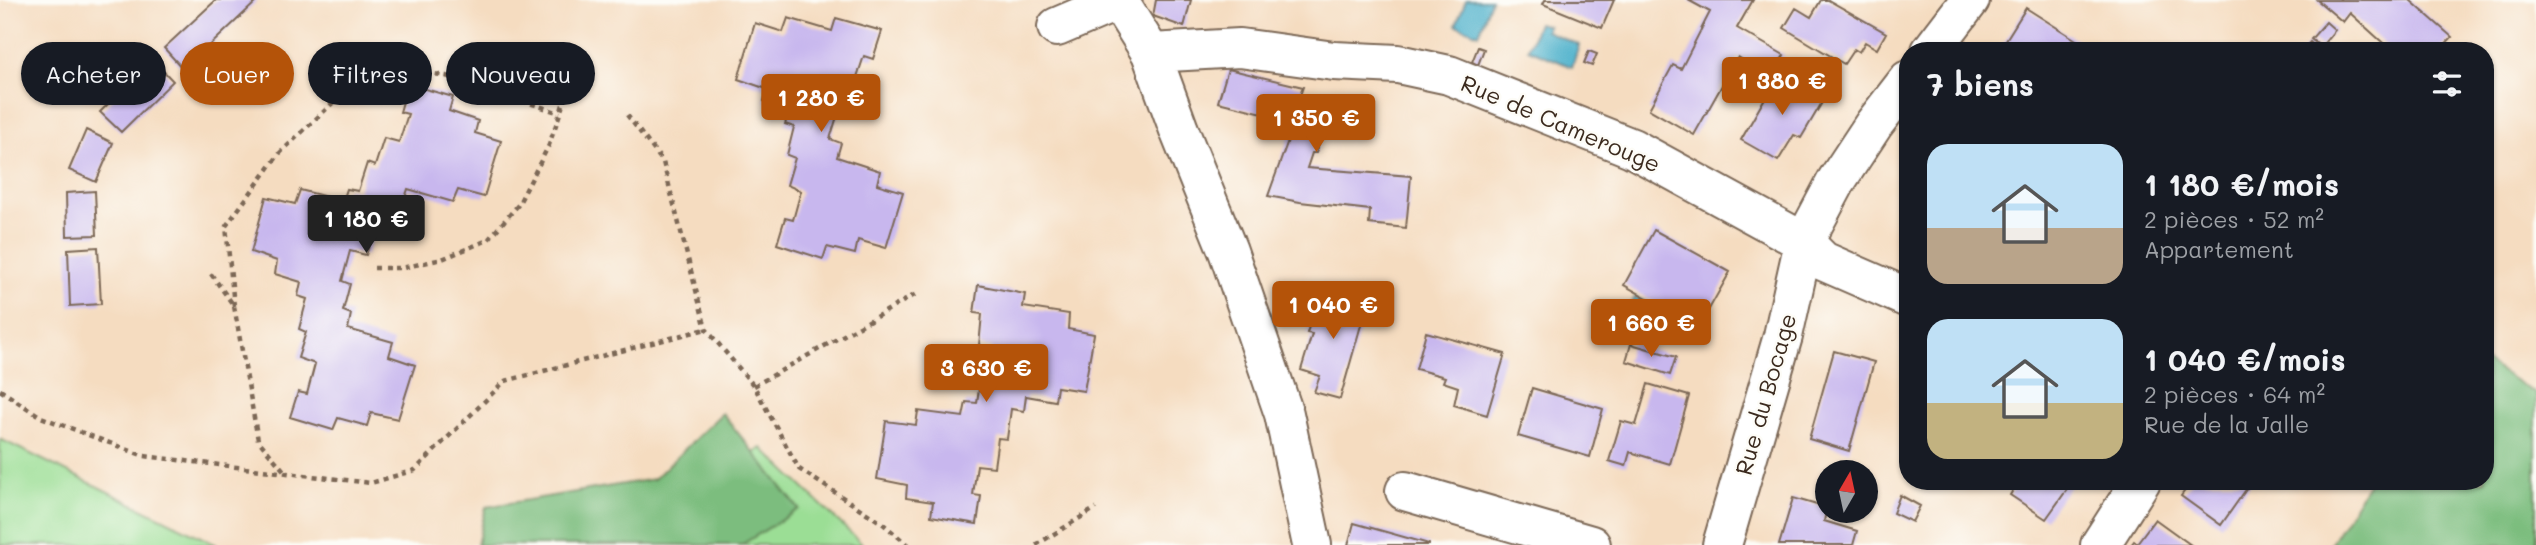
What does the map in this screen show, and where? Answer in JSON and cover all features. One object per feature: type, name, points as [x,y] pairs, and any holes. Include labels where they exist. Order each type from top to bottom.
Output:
[{"type":"street","points":[[1056,27],[1118,0],[1151,52],[1228,251],[1284,414],[1312,545]]},
{"type":"street","points":[[1938,42],[1970,0]]},
{"type":"street","name":"Rue de Camerouge","points":[[1151,52],[1240,48],[1334,61],[1398,64],[1449,75],[1632,148],[1804,242],[1823,261],[1899,294]]},
{"type":"street","points":[[1804,242],[1837,180],[1899,92]]},
{"type":"street","name":"Rue du Bocage","points":[[1722,545],[1783,336],[1804,242]]},
{"type":"street","points":[[2100,545],[2135,490]]},
{"type":"street","points":[[1405,491],[1591,545]]},
{"type":"path","points":[[287,473],[258,440],[234,306],[226,226],[280,153],[358,79],[385,66],[446,76],[560,113]]},
{"type":"path","points":[[374,268],[402,268],[442,259],[488,240],[518,205],[549,145],[563,105]]},
{"type":"path","points":[[627,116],[663,162],[706,329],[754,386],[799,469],[882,523],[908,545]]},
{"type":"path","points":[[211,274],[234,306]]},
{"type":"path","points":[[754,386],[918,293]]},
{"type":"path","points":[[0,390],[41,417],[144,456],[370,483],[415,470],[505,382],[706,329]]},
{"type":"path","points":[[1036,545],[1096,508]]},
{"type":"green space","points":[[2494,367],[2536,394],[2536,545],[2330,545],[2364,490],[2494,490]]},
{"type":"green space","points":[[722,413],[799,509],[741,545],[477,545],[486,507],[654,479]]},
{"type":"green space","points":[[0,439],[217,545],[0,545]]},
{"type":"green space","points":[[762,448],[863,545],[600,545]]},
{"type":"water","points":[[1466,0],[1491,0],[1479,34],[1456,25]]},
{"type":"water","points":[[1538,23],[1548,26],[1546,31],[1579,45],[1572,67],[1528,49]]},
{"type":"water","points":[[1635,297],[1670,315],[1661,334],[1626,314]]},
{"type":"building","points":[[216,0],[258,0],[214,42],[180,42],[180,66],[166,50],[166,46]]},
{"type":"building","points":[[1156,0],[1191,0],[1184,27],[1153,16]]},
{"type":"building","points":[[1545,0],[1614,0],[1602,28],[1543,4]]},
{"type":"building","points":[[1688,0],[1753,0],[1737,28],[1784,55],[1771,78],[1738,57],[1694,135],[1649,109],[1673,65],[1681,69],[1710,12]]},
{"type":"building","points":[[1821,0],[1828,0],[1886,33],[1877,49],[1865,42],[1859,52],[1854,49],[1844,64],[1784,28],[1796,8],[1811,17]]},
{"type":"building","points":[[2317,0],[2410,0],[2452,37],[2447,42],[2382,42],[2350,13],[2343,22]]},
{"type":"building","points":[[2026,8],[2079,42],[2005,42]]},
{"type":"building","points":[[788,18],[832,31],[836,18],[882,31],[873,59],[864,56],[855,83],[840,80],[831,108],[839,110],[830,139],[841,143],[837,157],[880,171],[877,184],[903,192],[886,248],[858,240],[855,254],[827,247],[823,259],[777,244],[785,218],[793,220],[801,191],[787,185],[795,158],[787,155],[794,127],[785,124],[790,110],[764,101],[767,89],[738,79],[755,23],[783,32]]},
{"type":"building","points":[[2326,22],[2335,30],[2325,42],[2315,42],[2311,39]]},
{"type":"building","points":[[1478,47],[1484,49],[1478,65],[1472,62]]},
{"type":"building","points":[[1589,51],[1597,54],[1592,66],[1584,63]]},
{"type":"building","points":[[1228,69],[1303,87],[1299,98],[1332,99],[1316,153],[1312,153],[1307,168],[1411,176],[1406,228],[1369,224],[1370,210],[1268,196],[1295,121],[1218,102]]},
{"type":"building","points":[[1780,72],[1824,99],[1801,138],[1794,135],[1778,161],[1741,140]]},
{"type":"building","points":[[166,74],[173,81],[166,88]]},
{"type":"building","points":[[432,91],[446,95],[446,105],[451,105],[449,111],[478,121],[475,133],[501,141],[484,197],[458,190],[453,202],[408,189],[403,204],[392,201],[383,230],[375,228],[366,255],[350,251],[342,281],[350,284],[343,311],[351,314],[348,329],[393,342],[389,356],[415,365],[398,419],[371,413],[367,426],[338,418],[333,430],[290,417],[298,392],[307,394],[315,364],[298,358],[306,332],[299,329],[307,299],[298,296],[301,282],[275,274],[277,261],[251,252],[266,197],[295,204],[300,190],[343,201],[347,189],[358,191],[367,163],[375,166],[384,138],[399,142],[408,114],[400,112],[402,105],[432,105]]},
{"type":"building","points":[[107,105],[149,105],[121,132],[100,112]]},
{"type":"building","points":[[86,130],[113,143],[96,182],[69,170]]},
{"type":"building","points":[[95,191],[97,235],[67,236],[66,193]]},
{"type":"building","points":[[1654,230],[1730,272],[1699,327],[1624,285]]},
{"type":"building","points":[[98,247],[101,304],[70,306],[68,249]]},
{"type":"building","points":[[978,285],[1025,294],[1023,307],[1069,314],[1068,329],[1094,334],[1084,391],[1057,387],[1055,401],[1026,396],[1024,411],[1011,409],[1007,439],[998,438],[994,467],[977,465],[973,495],[981,496],[977,524],[931,516],[933,502],[906,498],[907,485],[877,479],[886,421],[916,425],[918,411],[963,417],[966,402],[977,403],[981,375],[989,376],[993,348],[979,346],[982,314],[974,313]]},
{"type":"building","points":[[1320,291],[1367,304],[1340,399],[1314,392],[1320,376],[1301,370],[1312,334],[1307,333]]},
{"type":"building","points":[[1426,332],[1505,354],[1487,415],[1454,405],[1458,387],[1443,382],[1445,377],[1416,369]]},
{"type":"building","points":[[1631,344],[1676,357],[1670,375],[1626,361]]},
{"type":"building","points":[[1834,351],[1874,362],[1849,451],[1809,439]]},
{"type":"building","points":[[1648,384],[1689,396],[1670,464],[1630,452],[1626,466],[1609,461],[1621,421],[1636,425]]},
{"type":"building","points":[[1532,388],[1603,409],[1590,457],[1518,436]]},
{"type":"building","points":[[2013,490],[2067,490],[2046,519],[2010,495]]},
{"type":"building","points":[[2185,490],[2246,490],[2221,525],[2181,496]]},
{"type":"building","points":[[1900,495],[1920,506],[1912,522],[1893,513]]},
{"type":"building","points":[[1793,498],[1815,504],[1815,523],[1831,523],[1857,531],[1853,545],[1779,545]]},
{"type":"building","points":[[2155,519],[2191,545],[2131,545],[2134,541],[2137,543]]},
{"type":"building","points":[[1354,523],[1429,544],[1429,545],[1348,545]]}]
